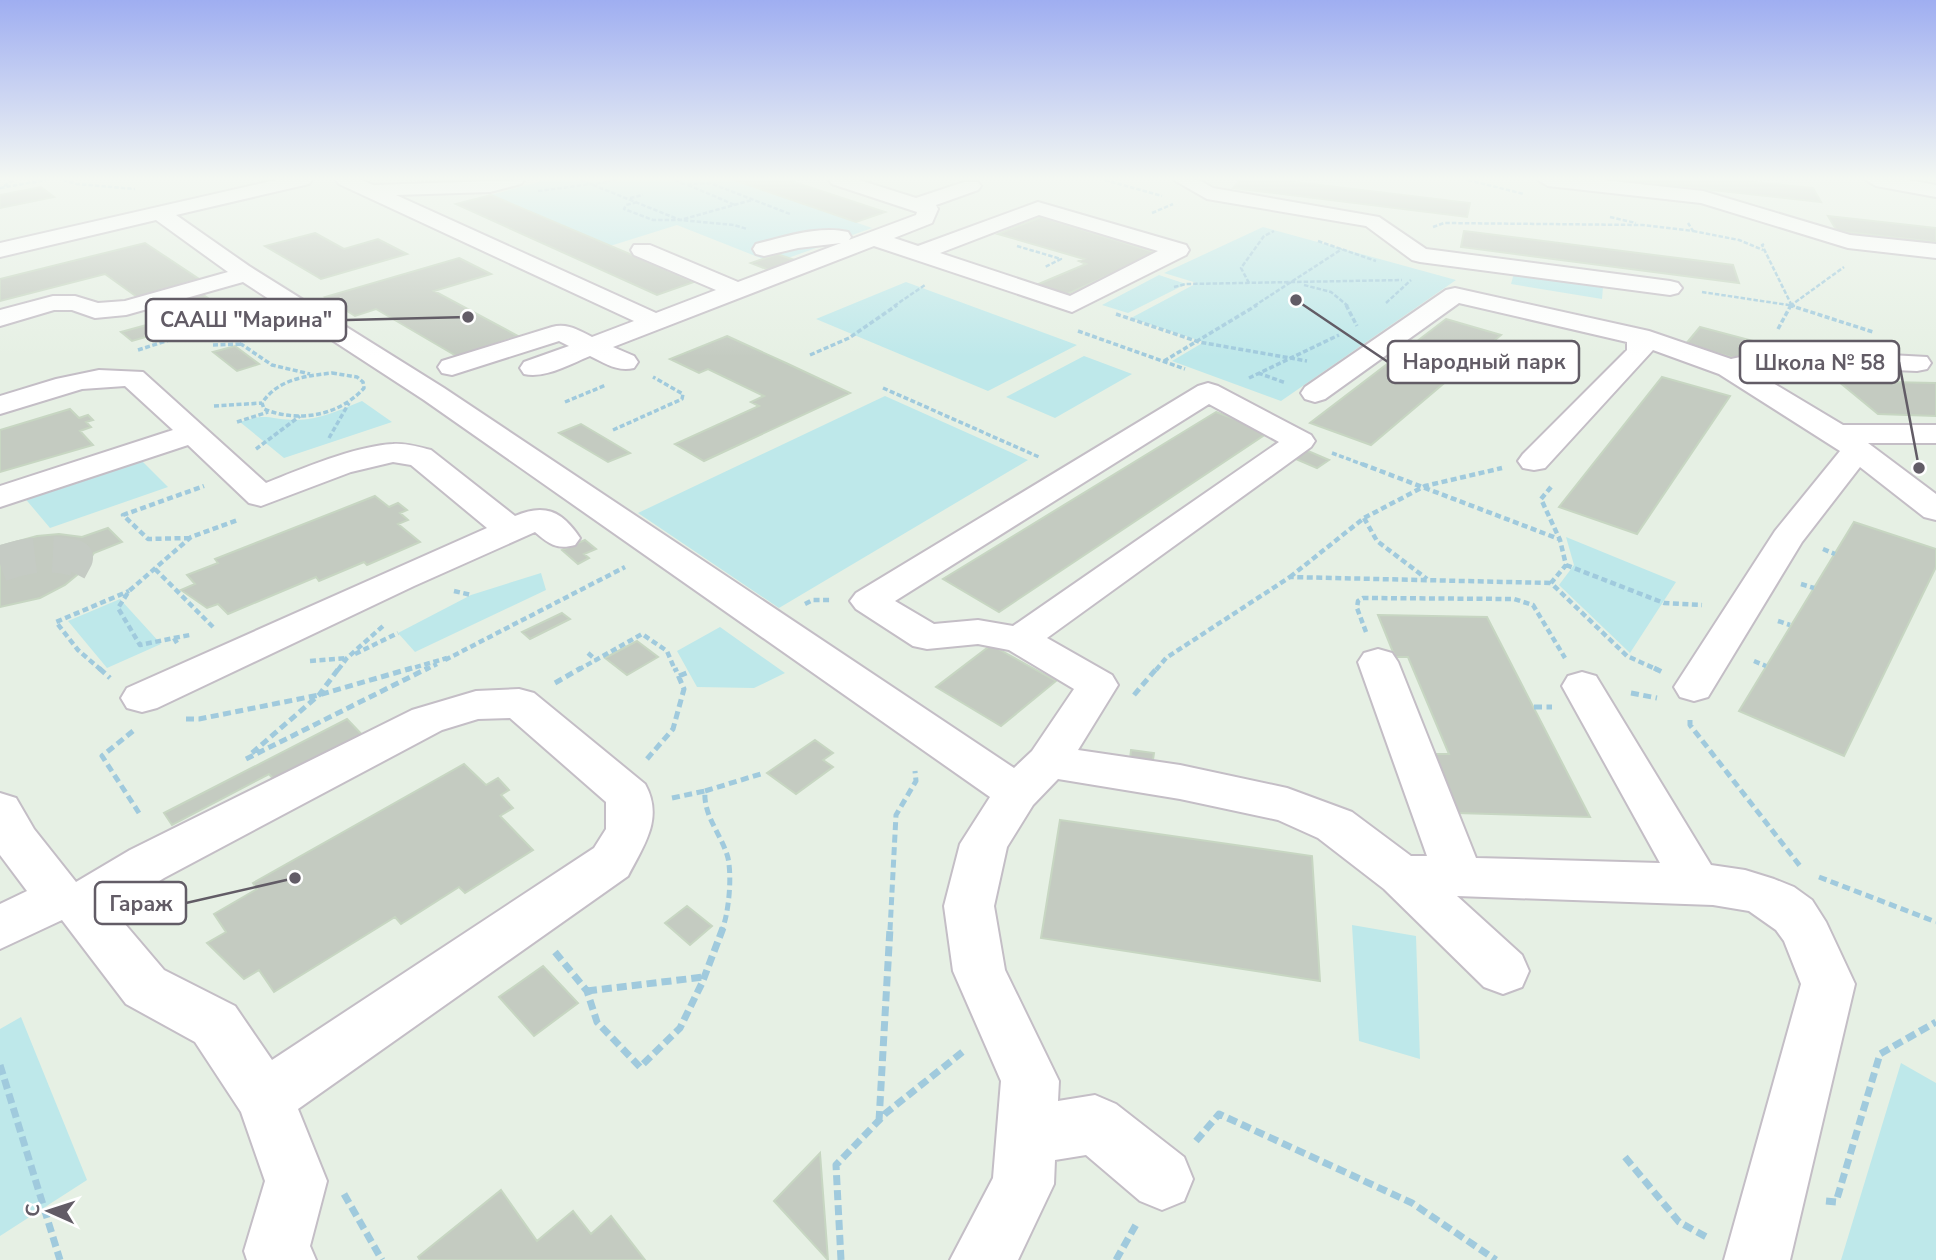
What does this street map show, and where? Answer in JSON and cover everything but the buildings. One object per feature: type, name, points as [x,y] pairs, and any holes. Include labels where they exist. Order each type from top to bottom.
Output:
[{"type":"street","points":[[0,250],[48,239]]},
{"type":"street","points":[[196,239],[466,416],[1032,777],[1180,782],[1287,805],[1335,825],[1401,875],[1503,971]]},
{"type":"street","points":[[474,239],[656,322]]},
{"type":"street","points":[[534,368],[656,322],[709,310],[739,291],[863,239]]},
{"type":"street","points":[[764,250],[798,240],[863,239],[919,253],[1072,305],[1178,250],[1141,239]]},
{"type":"street","points":[[919,253],[955,239]]},
{"type":"street","points":[[1841,239],[1936,251]]},
{"type":"street","points":[[1399,240],[1420,255],[1670,288]]},
{"type":"street","points":[[642,250],[739,291]]},
{"type":"street","points":[[0,318],[53,303],[75,303],[95,311],[126,308],[247,274]]},
{"type":"street","points":[[1315,393],[1455,295],[1640,337],[1729,368],[1847,442],[1936,510]]},
{"type":"street","points":[[78,327],[109,310]]},
{"type":"street","points":[[452,367],[561,332],[624,362]]},
{"type":"street","points":[[1534,461],[1640,352],[1640,337]]},
{"type":"street","points":[[1729,368],[1779,357],[1917,363]]},
{"type":"street","points":[[0,405],[69,383],[114,377],[133,378],[199,420],[238,474],[261,496],[341,465],[393,453],[466,416]]},
{"type":"street","points":[[983,1260],[1023,1184],[1030,1081],[979,971],[969,906],[984,844],[1098,685],[1020,639],[978,632],[927,637],[869,601],[1208,392],[1300,441],[1020,639]]},
{"type":"street","points":[[0,497],[199,420]]},
{"type":"street","points":[[1847,442],[1936,434]]},
{"type":"street","points":[[1693,696],[1743,607],[1847,442]]},
{"type":"street","points":[[393,453],[420,457],[511,530]]},
{"type":"street","points":[[145,708],[198,672],[539,518],[564,538]]},
{"type":"street","points":[[1378,662],[1459,877]]},
{"type":"street","points":[[1581,686],[1698,884]]},
{"type":"street","points":[[0,928],[69,901],[147,864],[427,720],[476,705],[519,703],[619,794],[629,830],[611,862],[265,1098]]},
{"type":"street","points":[[0,810],[16,842],[145,987],[215,1024],[265,1098],[296,1181],[274,1257]]},
{"type":"street","points":[[1401,875],[1698,884],[1739,888],[1769,898],[1795,916],[1828,984],[1772,1197],[1735,1251]]},
{"type":"street","points":[[1026,1136],[1095,1124],[1162,1179]]},
{"type":"path","points":[[793,239],[798,240]]},
{"type":"path","points":[[995,239],[1061,258],[1010,284]]},
{"type":"path","points":[[1249,283],[1241,268],[1262,239]]},
{"type":"path","points":[[1733,239],[1765,251]]},
{"type":"path","points":[[1770,239],[1762,245],[1791,305]]},
{"type":"path","points":[[1778,330],[1791,305],[1878,244]]},
{"type":"path","points":[[1164,361],[1293,283],[1342,249]]},
{"type":"path","points":[[1384,305],[1418,271],[1445,258]]},
{"type":"path","points":[[810,355],[849,338],[933,279]]},
{"type":"path","points":[[1186,284],[1411,280]]},
{"type":"path","points":[[1293,283],[1331,290],[1351,308],[1357,326],[1365,321]]},
{"type":"path","points":[[200,288],[243,316],[255,329],[241,344]]},
{"type":"path","points":[[1670,288],[1791,305],[1883,335]]},
{"type":"path","points":[[1109,312],[1199,342],[1297,358]]},
{"type":"path","points":[[209,326],[243,316]]},
{"type":"path","points":[[1247,379],[1257,372],[1297,358],[1345,332]]},
{"type":"path","points":[[213,345],[241,344],[280,370],[332,373],[357,377],[363,382],[364,388],[349,402],[327,442]]},
{"type":"path","points":[[613,430],[682,399],[683,394],[624,362]]},
{"type":"path","points":[[262,403],[265,396],[285,383],[316,374]]},
{"type":"path","points":[[883,388],[1076,474]]},
{"type":"path","points":[[237,422],[269,412],[301,416],[327,411],[349,402]]},
{"type":"path","points":[[262,403],[269,412]]},
{"type":"path","points":[[199,420],[262,403]]},
{"type":"path","points":[[260,446],[301,416]]},
{"type":"path","points":[[1300,441],[1425,486],[1560,540]]},
{"type":"path","points":[[1132,697],[1166,658],[1290,577],[1364,519],[1425,486],[1534,461],[1564,471],[1541,499],[1560,540],[1566,565]]},
{"type":"path","points":[[238,474],[123,515],[148,539],[191,537],[273,506],[261,496]]},
{"type":"path","points":[[1364,519],[1377,541],[1427,580]]},
{"type":"path","points":[[191,537],[129,591],[118,608],[140,645],[174,638],[198,672]]},
{"type":"path","points":[[1825,550],[1835,554]]},
{"type":"path","points":[[1566,565],[1664,603],[1743,607]]},
{"type":"path","points":[[1551,583],[1566,565]]},
{"type":"path","points":[[392,618],[347,658],[319,695],[246,758],[625,567]]},
{"type":"path","points":[[155,569],[239,653]]},
{"type":"path","points":[[1290,577],[1551,583],[1627,656],[1693,696]]},
{"type":"path","points":[[129,591],[56,622],[100,672],[145,708],[199,719],[319,695],[447,659]]},
{"type":"path","points":[[1378,662],[1357,608],[1358,601],[1363,598],[1514,599],[1533,606],[1539,612],[1581,686]]},
{"type":"path","points":[[519,703],[642,634],[667,651],[684,689],[673,729],[619,794]]},
{"type":"path","points":[[588,653],[596,660]]},
{"type":"path","points":[[679,676],[689,672]]},
{"type":"path","points":[[1629,692],[1693,696]]},
{"type":"path","points":[[1693,696],[1690,725],[1804,871]]},
{"type":"path","points":[[139,813],[102,756],[145,708]]},
{"type":"path","points":[[879,1121],[896,815],[916,780],[915,761]]},
{"type":"path","points":[[619,794],[705,791],[764,773]]},
{"type":"path","points":[[499,938],[513,958],[533,947],[552,948],[587,990],[597,1022],[640,1067],[680,1028],[704,977],[728,915],[728,859],[704,804],[705,791]]},
{"type":"path","points":[[1816,876],[1936,922]]},
{"type":"path","points":[[587,990],[704,977]]},
{"type":"path","points":[[841,1260],[836,1165],[879,1121],[1003,1020]]},
{"type":"path","points":[[1772,1197],[1836,1202],[1880,1054],[1936,1022]]},
{"type":"path","points":[[0,1065],[60,1260]]},
{"type":"path","points":[[1162,1179],[1219,1114],[1412,1203],[1484,1256],[1496,1260]]},
{"type":"path","points":[[1625,1157],[1679,1222],[1735,1251]]},
{"type":"shaded area","points":[[593,239],[633,239],[610,246]]},
{"type":"shaded area","points":[[712,239],[842,239],[788,258],[777,254],[763,259]]},
{"type":"shaded area","points":[[1238,239],[1306,239],[1456,280],[1281,401],[1172,361],[1204,342],[1131,318],[1197,283],[1164,273]]},
{"type":"shaded area","points":[[1514,273],[1603,287],[1602,299],[1511,284]]},
{"type":"shaded area","points":[[1159,275],[1186,284],[1128,313],[1102,305]]},
{"type":"shaded area","points":[[906,282],[1077,345],[988,391],[816,319]]},
{"type":"shaded area","points":[[1084,356],[1132,374],[1055,418],[1006,397]]},
{"type":"shaded area","points":[[885,396],[1028,460],[779,608],[638,513]]},
{"type":"shaded area","points":[[362,401],[392,422],[284,458],[240,422],[262,417],[311,419]]},
{"type":"shaded area","points":[[138,457],[168,487],[50,528],[23,496]]},
{"type":"shaded area","points":[[1566,537],[1676,582],[1630,653],[1559,585],[1574,565]]},
{"type":"shaded area","points":[[541,573],[546,590],[415,652],[398,633],[471,595]]},
{"type":"shaded area","points":[[120,599],[161,644],[107,668],[68,621]]},
{"type":"shaded area","points":[[720,627],[785,673],[754,688],[697,687],[677,651]]},
{"type":"shaded area","points":[[1352,925],[1416,936],[1420,1059],[1359,1041]]},
{"type":"shaded area","points":[[21,1017],[87,1180],[0,1236],[0,1029]]},
{"type":"shaded area","points":[[1901,1063],[1936,1083],[1936,1260],[1841,1260]]},
{"type":"tunnel","points":[[0,564],[46,554],[75,558],[68,571]]},
{"type":"place","name":"Народный парк","points":[[1296,300]]},
{"type":"place","name":"СААШ \"Марина\"","points":[[468,317]]},
{"type":"place","name":"Школа № 58","points":[[1919,468]]},
{"type":"place","name":"Гараж","points":[[295,878]]}]
